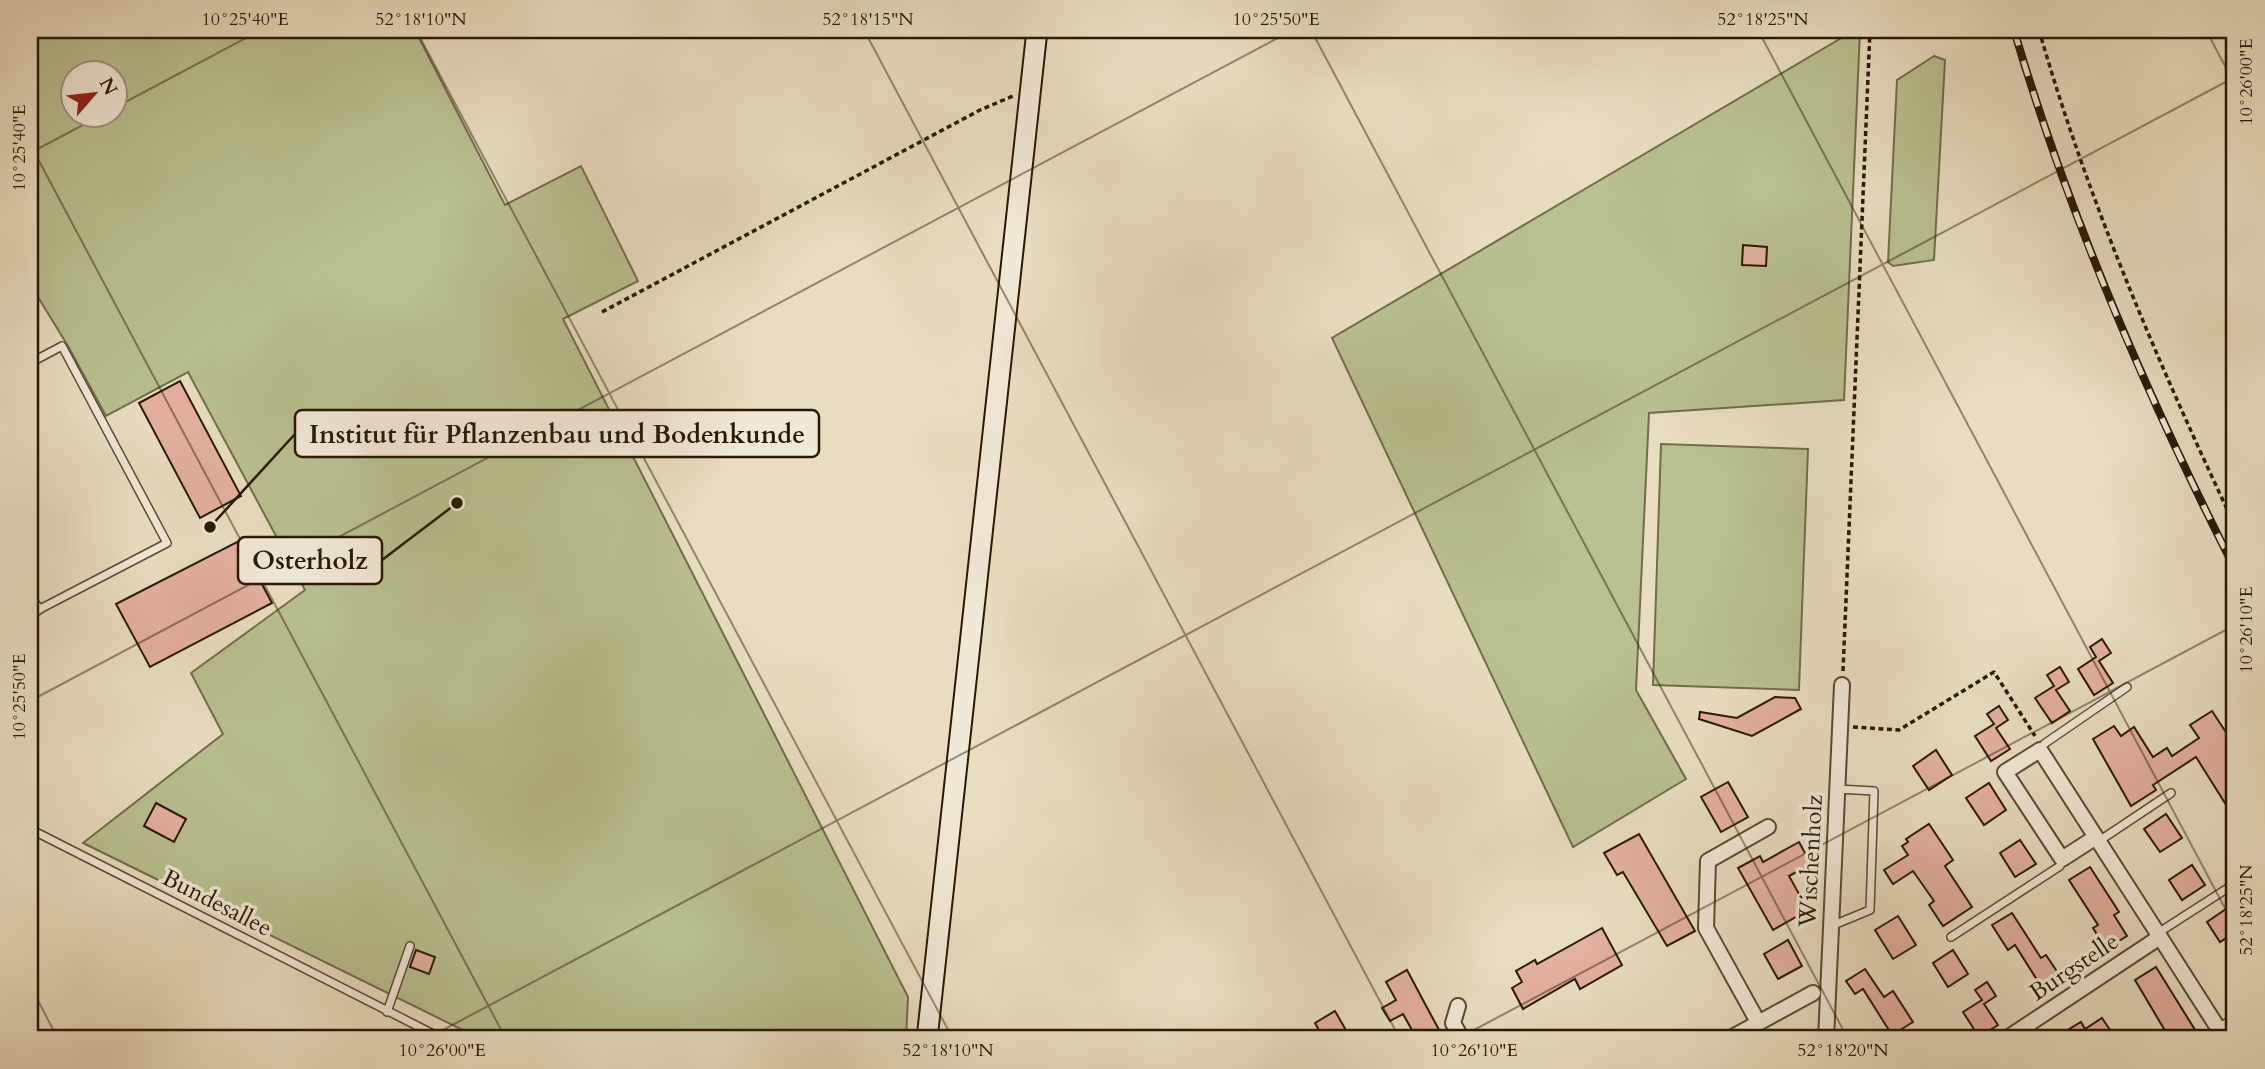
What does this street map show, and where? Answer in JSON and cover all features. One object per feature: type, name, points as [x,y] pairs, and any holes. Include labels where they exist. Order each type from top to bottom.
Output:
[{"type":"main road","points":[[927,1039],[1037,30]]},
{"type":"street","name":"Wischenholz","points":[[1826,1039],[1842,685]]},
{"type":"street","points":[[2097,839],[2062,859],[2005,772],[2040,750],[2222,1034]]},
{"type":"street","points":[[1758,1022],[1706,928],[1707,861],[1768,827]]},
{"type":"street","name":"Burgstelle","points":[[2011,1038],[2159,935]]},
{"type":"street","points":[[1729,1039],[1814,993]]},
{"type":"street","points":[[1458,1006],[1453,1023],[1462,1039]]},
{"type":"lane","points":[[30,363],[62,346],[167,543],[40,609],[30,617]]},
{"type":"lane","points":[[30,597],[40,609]]},
{"type":"lane","points":[[2040,750],[2044,744],[2127,687]]},
{"type":"lane","points":[[1831,926],[1870,910],[1874,791],[1837,789]]},
{"type":"lane","points":[[2097,839],[2171,793]]},
{"type":"lane","name":"Bundesallee","points":[[30,829],[443,1039]]},
{"type":"lane","points":[[1951,937],[2060,866],[2062,859]]},
{"type":"lane","points":[[2159,935],[2231,886]]},
{"type":"lane","points":[[387,1012],[410,946]]},
{"type":"lane","points":[[2222,1034],[2235,1017]]},
{"type":"path","points":[[1842,685],[1870,30]]},
{"type":"path","points":[[2039,30],[2084,170],[2152,345],[2235,526]]},
{"type":"path","points":[[603,312],[980,110],[1010,97],[1032,93]]},
{"type":"path","points":[[1840,726],[1899,730],[1994,672],[2038,741],[2040,750]]},
{"type":"green space","points":[[30,30],[415,30],[505,205],[581,166],[638,281],[563,319],[908,997],[906,1039],[481,1039],[83,843],[223,734],[191,673],[305,590],[188,372],[106,416],[30,284]]},
{"type":"green space","points":[[1855,30],[1860,30],[1844,400],[1649,413],[1636,690],[1686,779],[1573,847],[1332,338]]},
{"type":"green space","points":[[1934,56],[1945,60],[1934,260],[1893,266],[1888,262],[1897,80]]},
{"type":"green space","points":[[1661,444],[1808,449],[1799,690],[1653,685]]},
{"type":"building","points":[[1743,245],[1767,247],[1766,266],[1742,265]]},
{"type":"building","points":[[180,381],[241,496],[200,518],[139,403]]},
{"type":"building","points":[[239,541],[272,603],[150,667],[116,604]]},
{"type":"building","points":[[2102,639],[2111,653],[2099,661],[2113,683],[2094,695],[2078,669],[2096,657],[2090,647]]},
{"type":"building","points":[[2060,667],[2069,682],[2056,690],[2070,711],[2052,723],[2035,698],[2054,686],[2047,675]]},
{"type":"building","points":[[1775,697],[1795,698],[1801,709],[1752,736],[1699,719],[1700,712],[1737,718]]},
{"type":"building","points":[[1999,706],[2008,720],[1996,728],[2010,749],[1991,761],[1975,736],[1994,724],[1987,714]]},
{"type":"building","points":[[2212,711],[2235,746],[2235,819],[2196,757],[2153,785],[2156,790],[2131,806],[2093,739],[2114,726],[2121,736],[2134,727],[2153,757],[2167,748],[2172,756],[2199,738],[2190,725]]},
{"type":"building","points":[[1936,750],[1952,775],[1929,790],[1913,766]]},
{"type":"building","points":[[1728,782],[1748,817],[1721,832],[1701,797]]},
{"type":"building","points":[[1989,783],[2006,810],[1984,825],[1966,798]]},
{"type":"building","points":[[156,803],[186,819],[174,842],[144,826]]},
{"type":"building","points":[[2166,814],[2182,838],[2160,852],[2144,829]]},
{"type":"building","points":[[1929,824],[1953,860],[1945,866],[1972,907],[1943,926],[1929,905],[1934,901],[1913,871],[1893,884],[1884,870],[1908,855],[1902,846],[1908,842],[1906,839]]},
{"type":"building","points":[[1639,834],[1695,931],[1667,946],[1623,872],[1617,875],[1604,853]]},
{"type":"building","points":[[2020,840],[2036,864],[2015,877],[2000,853]]},
{"type":"building","points":[[1799,842],[1811,864],[1789,876],[1808,910],[1773,930],[1738,868],[1760,856],[1763,862]]},
{"type":"building","points":[[2192,865],[2205,885],[2182,900],[2169,880]]},
{"type":"building","points":[[2090,867],[2119,912],[2114,915],[2127,936],[2106,949],[2093,928],[2098,925],[2069,880]]},
{"type":"building","points":[[2229,907],[2235,917],[2235,932],[2220,942],[2207,922]]},
{"type":"building","points":[[2012,913],[2041,958],[2046,955],[2064,982],[2046,994],[2015,945],[2008,950],[1992,925]]},
{"type":"building","points":[[1898,916],[1916,945],[1893,959],[1875,930]]},
{"type":"building","points":[[1602,928],[1622,965],[1580,989],[1575,979],[1523,1009],[1512,988],[1522,982],[1516,971],[1535,960],[1537,964]]},
{"type":"building","points":[[1788,940],[1802,966],[1778,979],[1764,954]]},
{"type":"building","points":[[416,950],[435,957],[429,974],[410,967]]},
{"type":"building","points":[[1953,950],[1968,974],[1948,987],[1933,963]]},
{"type":"building","points":[[2156,967],[2197,1033],[2187,1039],[2170,1039],[2135,980]]},
{"type":"building","points":[[1865,969],[1884,997],[1893,991],[1913,1022],[1892,1035],[1863,989],[1855,994],[1846,981]]},
{"type":"building","points":[[1407,970],[1444,1039],[1417,1039],[1403,1014],[1390,1021],[1382,1008],[1396,1000],[1386,982]]},
{"type":"building","points":[[1987,982],[1996,996],[1984,1004],[1998,1025],[1979,1037],[1963,1012],[1982,1000],[1975,990]]},
{"type":"building","points":[[1335,1011],[1351,1039],[1324,1039],[1315,1023]]},
{"type":"building","points":[[2102,1018],[2116,1039],[2053,1039],[2081,1022],[2085,1029]]},
{"type":"railway","points":[[2014,30],[2059,169],[2112,305],[2171,438],[2235,569]]},
{"type":"place","name":"Osterholz","points":[[457,503]]},
{"type":"place","name":"Institut für Pflanzenbau und Bodenkunde","points":[[210,527]]}]
